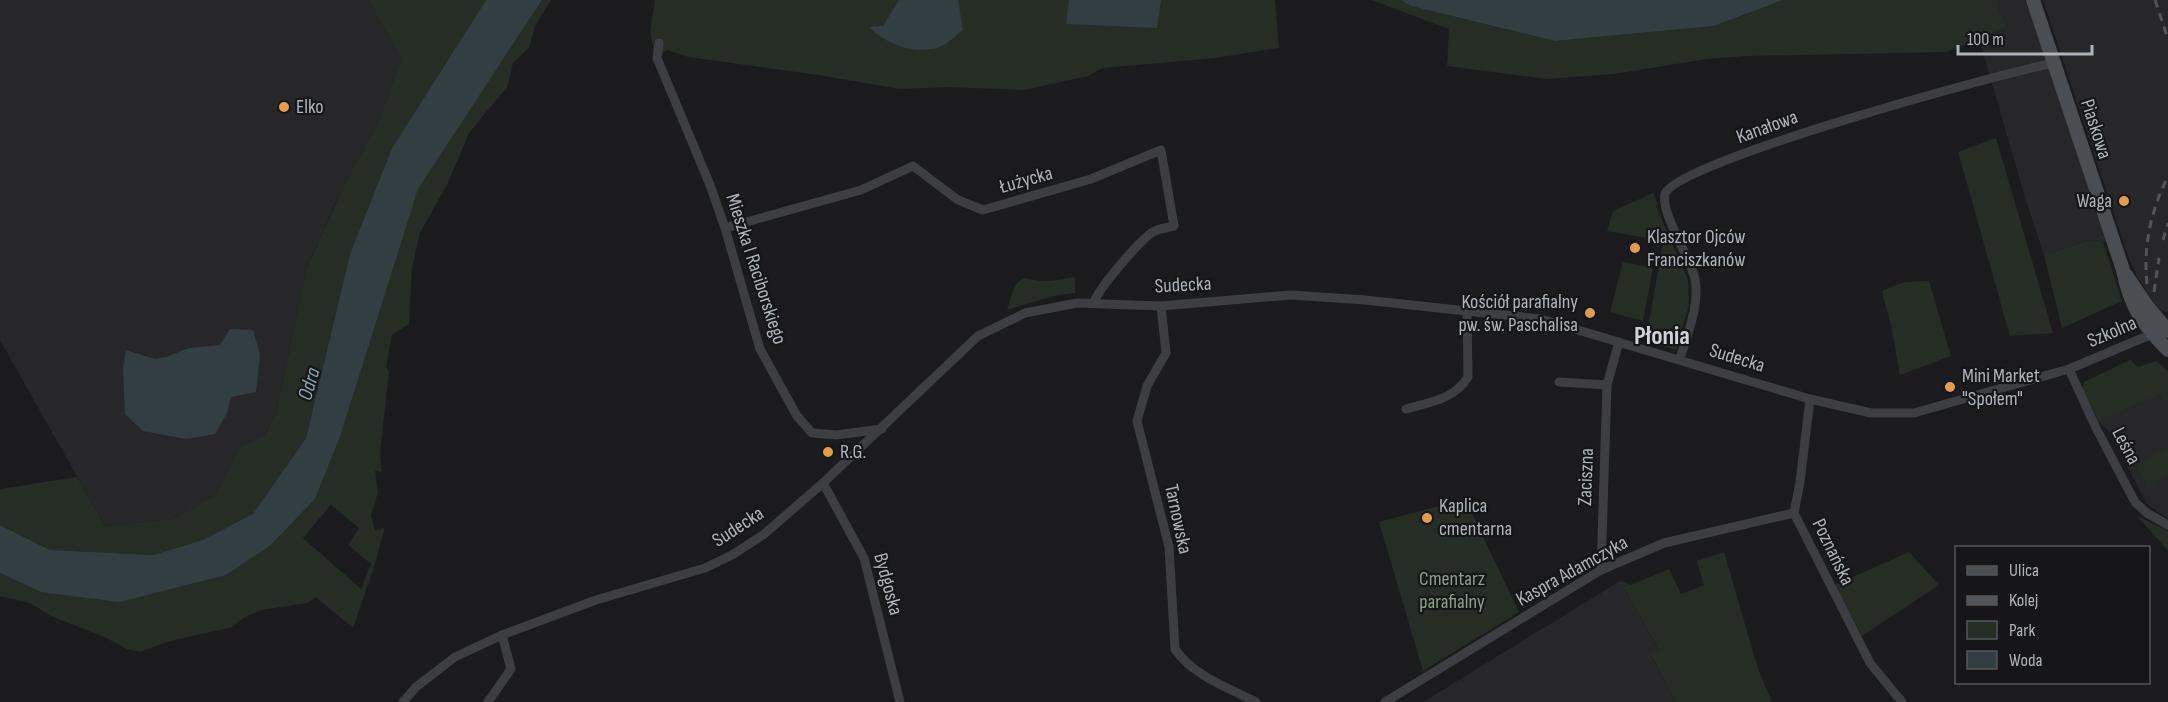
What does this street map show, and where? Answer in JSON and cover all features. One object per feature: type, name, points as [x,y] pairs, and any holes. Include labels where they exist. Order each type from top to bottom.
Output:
[{"type":"main road","name":"Piaskowa","points":[[2033,0],[2123,270],[2130,300],[2139,317],[2163,330],[2168,350]]},
{"type":"street","name":"Mieszka I Raciborskiego","points":[[659,43],[657,58],[725,228],[760,349],[798,416],[812,433],[836,435],[882,429]]},
{"type":"street","name":"Kanałowa","points":[[1680,359],[1692,318],[1695,279],[1666,209],[1664,196],[1667,190],[1676,183],[1730,160],[1821,126],[1982,80],[2054,63]]},
{"type":"street","name":"Łużycka","points":[[725,228],[861,190],[913,166],[958,200],[983,210],[1091,179],[1161,150],[1174,226],[1154,231],[1115,271],[1095,297],[1094,303]]},
{"type":"street","name":"Sudecka","points":[[403,702],[416,687],[455,657],[502,635],[596,600],[705,568],[732,555],[763,535],[824,483],[978,336],[1025,313],[1077,303],[1161,306],[1291,295],[1365,300],[1541,319],[1810,399],[1871,413],[1914,413],[2069,369]]},
{"type":"street","name":"Tarnowska","points":[[1161,306],[1166,353],[1147,386],[1137,421],[1168,547],[1175,649],[1181,658],[1198,672],[1256,702]]},
{"type":"street","points":[[1406,409],[1452,395],[1463,386],[1468,377],[1467,311]]},
{"type":"street","name":"Szkolna","points":[[2069,369],[2163,330]]},
{"type":"street","name":"Zaciszna","points":[[1601,570],[1607,385],[1620,342]]},
{"type":"street","name":"Leśna","points":[[2069,369],[2096,428],[2135,502],[2147,513],[2168,525]]},
{"type":"street","points":[[1559,382],[1607,385]]},
{"type":"street","name":"Poznańska","points":[[1810,399],[1794,513],[1870,663],[1902,702]]},
{"type":"street","name":"Bydgoska","points":[[824,483],[864,558],[900,702]]},
{"type":"street","name":"Kaspra Adamczyka","points":[[1385,702],[1601,570],[1664,543],[1794,513]]},
{"type":"street","points":[[488,702],[511,669],[502,635]]},
{"type":"shaded area","points":[[0,0],[368,0],[401,58],[381,116],[334,206],[306,270],[277,410],[265,435],[240,447],[216,495],[172,519],[105,526],[0,340]]},
{"type":"shaded area","points":[[2000,0],[2025,0],[2106,242],[2090,240],[2044,255],[1979,39],[2008,27],[1997,7]]},
{"type":"shaded area","points":[[2043,0],[2168,0],[2168,313],[2162,311],[2154,303],[2129,259]]},
{"type":"shaded area","points":[[2168,391],[2168,519],[2147,504],[2108,430],[2098,421]]},
{"type":"shaded area","points":[[1620,581],[1659,651],[1651,656],[1676,702],[1423,702]]},
{"type":"green space","points":[[368,0],[486,0],[392,148],[350,254],[306,438],[253,515],[203,540],[153,555],[50,550],[0,525],[0,489],[77,477],[105,526],[172,519],[216,495],[240,447],[265,435],[277,410],[306,270],[341,192],[381,116],[401,58]]},
{"type":"green space","points":[[542,0],[551,0],[535,26],[529,48],[513,63],[507,87],[469,133],[447,185],[420,233],[412,268],[409,324],[392,335],[386,367],[389,372],[380,453],[382,473],[375,470],[378,493],[371,515],[375,531],[385,527],[353,628],[316,597],[307,603],[262,610],[245,617],[232,627],[167,642],[140,652],[127,649],[104,637],[51,616],[30,603],[0,596],[0,573],[41,592],[271,545],[315,499],[340,437],[418,188]],"holes":[[[331,505],[359,528],[348,545],[371,564],[361,589],[303,538]]]},
{"type":"green space","points":[[655,0],[1275,0],[1279,48],[1215,58],[1103,68],[1088,76],[1024,90],[948,87],[900,89],[688,57],[667,50],[655,57],[650,31]]},
{"type":"green space","points":[[1371,0],[1401,0],[1411,6],[1555,41],[1714,26],[1783,0],[2000,0],[1997,7],[2008,27],[1947,52],[1747,56],[1707,59],[1614,74],[1546,79],[1447,66],[1449,29]]},
{"type":"green space","points":[[1996,138],[2053,333],[2010,336],[1958,152]]},
{"type":"green space","points":[[1653,193],[1658,204],[1656,206],[1688,280],[1689,305],[1676,350],[1646,341],[1663,241],[1607,231],[1613,211]]},
{"type":"green space","points":[[2090,240],[2103,242],[2122,301],[2062,328],[2044,255]]},
{"type":"green space","points":[[1623,262],[1653,268],[1643,321],[1610,312]]},
{"type":"green space","points":[[1075,277],[1075,293],[1057,295],[1007,310],[1015,285],[1023,278],[1049,281]]},
{"type":"green space","points":[[1929,281],[1951,356],[1900,375],[1882,291],[1904,282]]},
{"type":"green space","points":[[2130,360],[2138,367],[2156,361],[2168,371],[2168,401],[2164,402],[2162,394],[2098,421],[2082,388],[2084,382]]},
{"type":"green space","points":[[2168,447],[2168,476],[2148,487],[2136,464]]},
{"type":"green space","name":"Cmentarz parafialny","points":[[1465,499],[1519,612],[1423,671],[1379,522]]},
{"type":"green space","points":[[2137,516],[2168,531],[2168,550],[2165,547]]},
{"type":"green space","points":[[1724,552],[1758,669],[1772,702],[1676,702],[1651,655],[1659,650],[1620,581],[1631,585],[1669,569],[1681,594],[1704,585],[1697,561]]},
{"type":"green space","points":[[1909,552],[1939,585],[1862,636],[1835,585]]},
{"type":"water","points":[[486,0],[542,0],[418,189],[340,437],[315,499],[271,545],[226,575],[119,602],[41,592],[0,573],[0,525],[50,550],[153,555],[203,540],[253,514],[306,438],[350,254],[392,148]]},
{"type":"water","points":[[899,0],[958,0],[963,30],[940,47],[920,50],[901,47],[884,39],[869,27],[883,26]]},
{"type":"water","points":[[1069,0],[1161,0],[1157,28],[1066,24]]},
{"type":"water","points":[[1401,0],[1783,0],[1714,26],[1555,41],[1411,6]]},
{"type":"water","points":[[230,329],[253,330],[260,354],[256,392],[231,397],[227,413],[215,434],[186,439],[143,431],[125,414],[123,368],[126,350],[155,359],[166,357],[189,348],[220,345]]},
{"type":"railway","points":[[2155,0],[2168,39]]},
{"type":"railway","points":[[2147,284],[2147,242],[2157,202],[2168,176]]},
{"type":"railway","points":[[2163,240],[2168,223]]},
{"type":"railway","points":[[2154,292],[2159,258]]},
{"type":"place","name":"Elko","points":[[284,107]]},
{"type":"place","name":"Waga","points":[[2124,201]]},
{"type":"place","name":"Klasztor Ojców Franciszkanów","points":[[1635,248]]},
{"type":"place","name":"Kościół parafialny pw. św. Paschalisa","points":[[1590,313]]},
{"type":"place","name":"Mini Market \"Społem\"","points":[[1950,387]]},
{"type":"place","name":"R.G.","points":[[828,452]]},
{"type":"place","name":"Kaplica cmentarna","points":[[1427,518]]},
{"type":"district","name":"Płonia","points":[[1662,336]]},
{"type":"water label","name":"Odra","points":[[309,384]]}]
